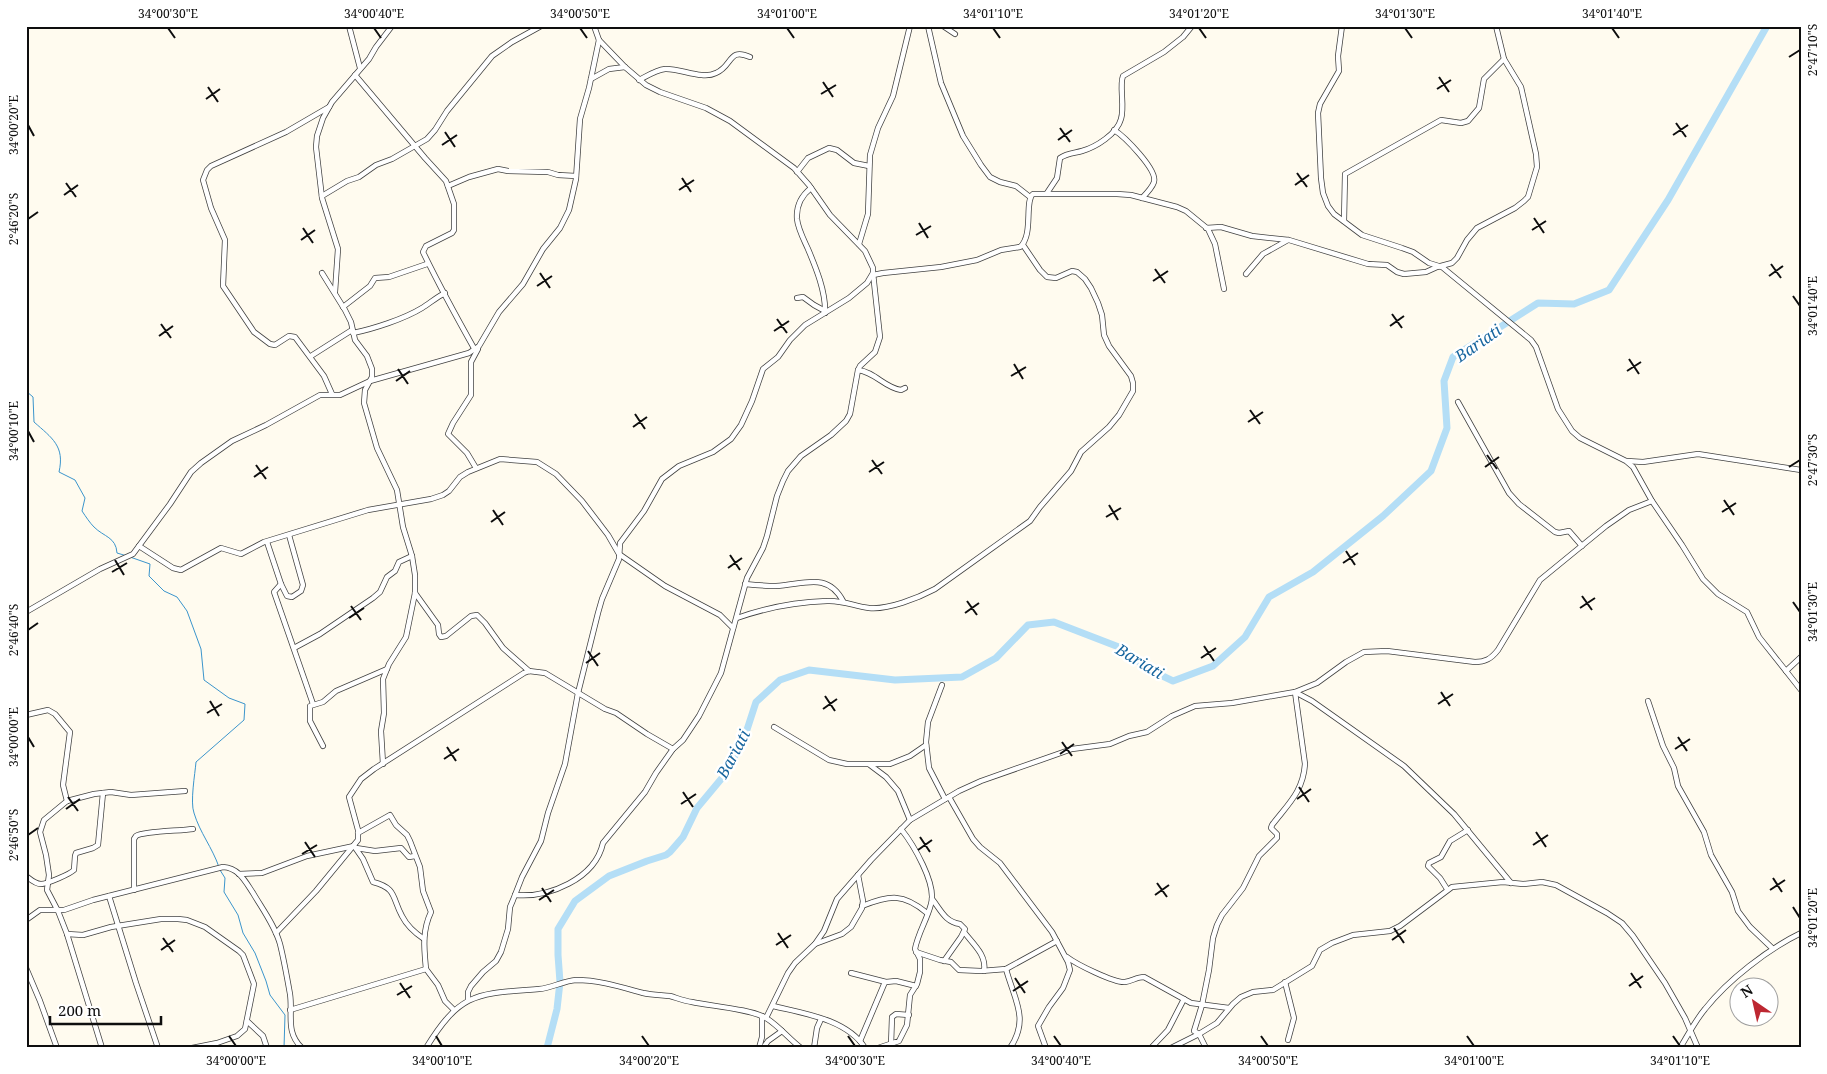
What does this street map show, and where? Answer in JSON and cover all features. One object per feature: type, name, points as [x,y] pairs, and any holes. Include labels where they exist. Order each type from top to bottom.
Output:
[{"type":"street","points":[[349,26],[360,68]]},
{"type":"street","points":[[334,292],[338,249],[319,183],[316,142],[329,107],[337,95],[369,59],[376,46],[392,26]]},
{"type":"street","points":[[322,196],[431,136],[447,111],[492,56],[541,26]]},
{"type":"street","points":[[515,895],[536,896],[560,887],[582,875],[595,863],[603,843],[645,792],[673,749],[683,740],[693,726],[715,687],[726,658],[746,578],[765,542],[777,496],[788,471],[801,456],[846,421],[850,414],[858,370],[875,352],[880,337],[873,274],[865,251],[830,215],[797,172],[730,121],[706,108],[660,92],[639,80],[599,40],[594,26]]},
{"type":"street","points":[[859,244],[868,214],[870,155],[878,128],[893,96],[903,48],[910,26]]},
{"type":"street","points":[[928,26],[941,83],[963,136],[990,177],[1016,186],[1030,197]]},
{"type":"street","points":[[943,26],[954,34]]},
{"type":"street","points":[[1047,193],[1055,182],[1060,158],[1102,141],[1114,130],[1121,120],[1123,76],[1164,52],[1183,37],[1192,26]]},
{"type":"street","points":[[1342,26],[1338,56],[1339,71],[1320,104],[1318,124],[1322,193],[1334,214],[1362,235],[1413,252],[1429,263],[1440,266],[1534,343],[1557,406],[1572,431],[1587,442],[1626,461],[1643,462],[1698,454],[1801,470]]},
{"type":"street","points":[[1206,228],[1220,227],[1252,236],[1289,240],[1368,264],[1387,265],[1397,272],[1404,274],[1426,272],[1454,262],[1467,240],[1477,228],[1516,208],[1528,197],[1537,167],[1536,154],[1521,87],[1504,59],[1496,26]]},
{"type":"street","points":[[476,468],[467,453],[448,434],[456,417],[471,395],[471,362],[479,346],[499,312],[523,284],[546,246],[560,228],[571,202],[576,176],[580,119],[599,40]]},
{"type":"street","points":[[639,80],[662,69],[712,74],[721,70],[735,54],[740,52],[750,56]]},
{"type":"street","points":[[1344,221],[1345,174],[1441,120],[1468,121],[1479,108],[1484,79],[1504,59]]},
{"type":"street","points":[[591,79],[609,69],[625,68]]},
{"type":"street","points":[[355,75],[443,177],[448,186],[454,204],[455,227],[452,233],[424,247],[422,252],[475,350]]},
{"type":"street","points":[[329,107],[286,132],[211,166],[203,180],[211,208],[225,240],[222,282],[225,290],[254,332],[270,344],[275,345],[286,336],[293,336],[311,356],[324,376],[332,394]]},
{"type":"street","points":[[1114,130],[1130,143],[1154,175],[1153,184],[1142,198]]},
{"type":"street","points":[[797,172],[808,158],[829,148],[837,150],[854,163],[869,166]]},
{"type":"street","points":[[448,186],[469,176],[498,169],[576,176]]},
{"type":"street","points":[[811,188],[799,203],[797,221],[819,278],[825,301],[825,312]]},
{"type":"street","points":[[1030,197],[1034,194],[1047,193],[1118,194],[1142,198],[1186,211],[1206,228],[1214,240],[1224,289]]},
{"type":"street","points":[[468,1000],[468,992],[471,986],[496,961],[505,943],[510,907],[541,841],[548,813],[565,764],[578,693],[602,600],[619,559],[620,544],[649,503],[660,482],[678,466],[713,452],[731,439],[741,425],[752,401],[763,369],[778,357],[790,340],[805,325],[863,286],[873,274],[927,270],[968,262],[1001,250],[1020,247],[1027,239],[1030,197]]},
{"type":"street","points":[[1246,274],[1263,254],[1289,240]]},
{"type":"street","points":[[737,618],[785,606],[817,601],[843,601],[870,608],[892,605],[925,594],[969,566],[1030,521],[1040,506],[1065,479],[1081,452],[1109,427],[1119,415],[1133,391],[1131,376],[1115,356],[1104,335],[1102,315],[1091,288],[1077,272],[1072,271],[1056,278],[1047,277],[1023,245]]},
{"type":"street","points":[[343,307],[370,286],[375,278],[389,277],[428,264]]},
{"type":"street","points":[[322,272],[351,322],[357,344],[371,363],[373,373],[365,390],[364,403],[377,448],[394,482],[415,575],[415,593],[404,642],[383,679],[384,704],[381,731],[383,764]]},
{"type":"street","points":[[311,356],[353,331],[368,330],[401,318],[445,293]]},
{"type":"street","points":[[798,298],[803,297],[825,312]]},
{"type":"street","points":[[26,612],[100,569],[130,557],[170,504],[186,478],[201,463],[232,441],[324,394],[340,394],[370,381],[475,350],[479,346]]},
{"type":"street","points":[[858,370],[873,374],[896,390],[905,388]]},
{"type":"street","points":[[1458,402],[1509,494],[1555,532],[1569,531],[1582,546]]},
{"type":"street","points":[[139,546],[173,568],[181,570],[221,548],[240,554],[266,542],[368,510],[431,499],[443,495],[460,477],[476,468],[500,459],[526,460],[543,464],[556,474],[590,510],[619,554],[665,586],[720,615],[733,628]]},
{"type":"street","points":[[1626,461],[1637,474],[1652,501],[1703,579],[1718,594],[1746,612],[1759,637],[1801,690]]},
{"type":"street","points":[[761,1048],[764,1017],[772,1006],[788,973],[795,963],[815,944],[824,931],[837,899],[910,820],[947,798],[982,781],[1072,749],[1110,744],[1129,736],[1147,732],[1172,716],[1195,706],[1232,703],[1295,692],[1317,683],[1346,662],[1364,652],[1387,651],[1474,662],[1490,659],[1498,650],[1540,580],[1619,517],[1629,510],[1652,501]]},
{"type":"street","points":[[266,542],[281,584],[288,596],[298,593],[303,586],[289,535]]},
{"type":"street","points":[[294,648],[320,634],[373,598],[380,592],[385,579],[396,571],[399,562],[412,556]]},
{"type":"street","points":[[745,584],[774,586],[820,582],[833,587],[843,601]]},
{"type":"street","points":[[281,584],[274,592],[313,704]]},
{"type":"street","points":[[415,593],[438,625],[441,637],[446,636],[471,616],[477,615],[485,623],[502,648],[529,671],[545,673],[616,713],[673,749]]},
{"type":"street","points":[[1786,671],[1801,657]]},
{"type":"street","points":[[324,746],[310,722],[310,706],[323,702],[336,691],[387,669]]},
{"type":"street","points":[[276,933],[316,892],[355,847],[358,833],[351,809],[350,794],[361,779],[529,671]]},
{"type":"street","points":[[942,685],[928,722],[926,745],[929,768],[973,839],[1000,863],[1066,956],[1070,970],[1067,980],[1060,994],[1048,1007],[1038,1026],[1046,1048]]},
{"type":"street","points":[[1295,692],[1356,730],[1404,766],[1454,814],[1511,883]]},
{"type":"street","points":[[1206,1048],[1199,1034],[1194,1031],[1210,970],[1213,938],[1222,915],[1243,888],[1260,856],[1277,838],[1278,834],[1271,828],[1272,825],[1296,796],[1304,773],[1305,764],[1295,692]]},
{"type":"street","points":[[1648,701],[1663,746],[1674,768],[1678,786],[1704,832],[1711,855],[1732,892],[1738,911],[1750,927],[1772,948]]},
{"type":"street","points":[[26,715],[48,710],[52,711],[70,732],[62,785],[67,801]]},
{"type":"street","points":[[774,727],[830,760],[847,764],[890,764],[900,761],[926,745]]},
{"type":"street","points":[[870,765],[886,777],[898,791],[910,820]]},
{"type":"street","points":[[102,1048],[67,934],[58,911],[48,894],[46,855],[40,837],[41,827],[44,820],[67,801],[87,795],[103,793],[131,795],[186,791]]},
{"type":"street","points":[[26,876],[38,884],[72,872],[76,853],[98,845],[103,793]]},
{"type":"street","points":[[358,833],[391,815],[396,825],[407,835],[420,867],[423,891],[431,912],[425,923],[426,969],[438,985],[445,1001],[454,1010]]},
{"type":"street","points":[[134,890],[134,839],[136,836],[146,832],[175,832],[193,829]]},
{"type":"street","points":[[900,829],[922,862],[932,899],[946,919],[962,924],[965,929],[964,932],[982,955],[986,964],[984,971]]},
{"type":"street","points":[[1447,889],[1440,878],[1428,866],[1429,863],[1441,857],[1450,841],[1468,830]]},
{"type":"street","points":[[355,847],[371,874],[373,882],[382,884],[392,892],[406,923],[424,939]]},
{"type":"street","points":[[239,874],[262,873],[307,856],[355,847],[375,851],[401,848],[408,857],[415,856]]},
{"type":"street","points":[[26,920],[40,910],[58,911],[109,896],[228,867],[239,874],[276,933],[288,986],[292,1035],[302,1048]]},
{"type":"street","points":[[815,944],[851,927],[862,906],[863,896],[858,875]]},
{"type":"street","points":[[1171,1048],[1217,1023],[1241,997],[1253,992],[1273,990],[1312,966],[1323,948],[1353,935],[1367,932],[1380,934],[1390,932],[1415,916],[1447,889],[1457,885],[1491,882],[1523,884],[1542,882],[1556,886],[1607,912],[1622,923],[1665,983],[1698,1048]]},
{"type":"street","points":[[109,896],[158,1048]]},
{"type":"street","points":[[862,906],[875,901],[900,897],[914,903],[927,913]]},
{"type":"street","points":[[878,1048],[889,1046],[899,1041],[902,1035],[908,1015],[910,995],[919,979],[920,958],[916,952],[916,943],[932,899]]},
{"type":"street","points":[[67,934],[83,935],[118,926],[170,918],[187,920],[205,927],[239,951],[243,955],[254,984],[245,1029],[237,1036],[217,1043],[192,1048]]},
{"type":"street","points":[[944,961],[964,932]]},
{"type":"street","points":[[1680,1048],[1705,1009],[1715,998],[1772,948],[1801,933]]},
{"type":"street","points":[[916,952],[953,963],[959,970],[984,971],[1006,969],[1057,941]]},
{"type":"street","points":[[1066,956],[1075,963],[1117,981],[1125,982],[1144,977],[1191,1003],[1230,1008]]},
{"type":"street","points":[[26,968],[57,1048]]},
{"type":"street","points":[[290,1010],[426,969]]},
{"type":"street","points":[[1006,969],[1021,1020],[1016,1039],[1010,1048]]},
{"type":"street","points":[[851,973],[885,982],[896,981],[916,986]]},
{"type":"street","points":[[426,1048],[440,1024],[454,1010],[468,1000],[498,992],[546,988],[560,982],[574,980],[609,984],[644,993],[764,1017],[801,1048]]},
{"type":"street","points":[[860,1042],[885,982]]},
{"type":"street","points":[[1285,982],[1294,1018],[1288,1040]]},
{"type":"street","points":[[1151,1048],[1168,1030],[1184,999]]},
{"type":"street","points":[[772,1006],[840,1026],[865,1048]]},
{"type":"street","points":[[889,1046],[892,1017],[896,1014],[908,1015]]},
{"type":"street","points":[[814,1048],[821,1019]]},
{"type":"street","points":[[247,1021],[263,1036],[266,1048]]},
{"type":"street","points":[[761,1048],[782,1031]]},
{"type":"waterway","name":"Bariati","points":[[547,1048],[557,1009],[560,982],[558,929],[575,901],[609,876],[670,852],[683,837],[697,808],[722,778],[743,742],[756,702],[780,680],[809,670],[895,680],[962,677],[996,658],[1028,625],[1054,622],[1124,649],[1146,668],[1173,681],[1213,666],[1245,637],[1269,597],[1313,572],[1383,516],[1431,471],[1447,428],[1444,381],[1453,357],[1538,303],[1574,304],[1609,290],[1668,200],[1767,26]]},
{"type":"waterway","points":[[26,391],[33,397],[34,422],[56,443],[60,455],[59,472],[75,480],[85,498],[82,511],[94,527],[112,540],[117,553],[127,556]]},
{"type":"waterway","points":[[130,557],[150,564],[149,576],[164,591],[177,597],[187,611],[201,649],[204,680],[229,698],[245,704],[244,720],[196,762],[193,795],[194,813],[219,867]]},
{"type":"waterway","points":[[220,870],[225,878],[224,892],[238,915],[243,933],[255,953],[270,995],[285,1015],[284,1048]]}]
